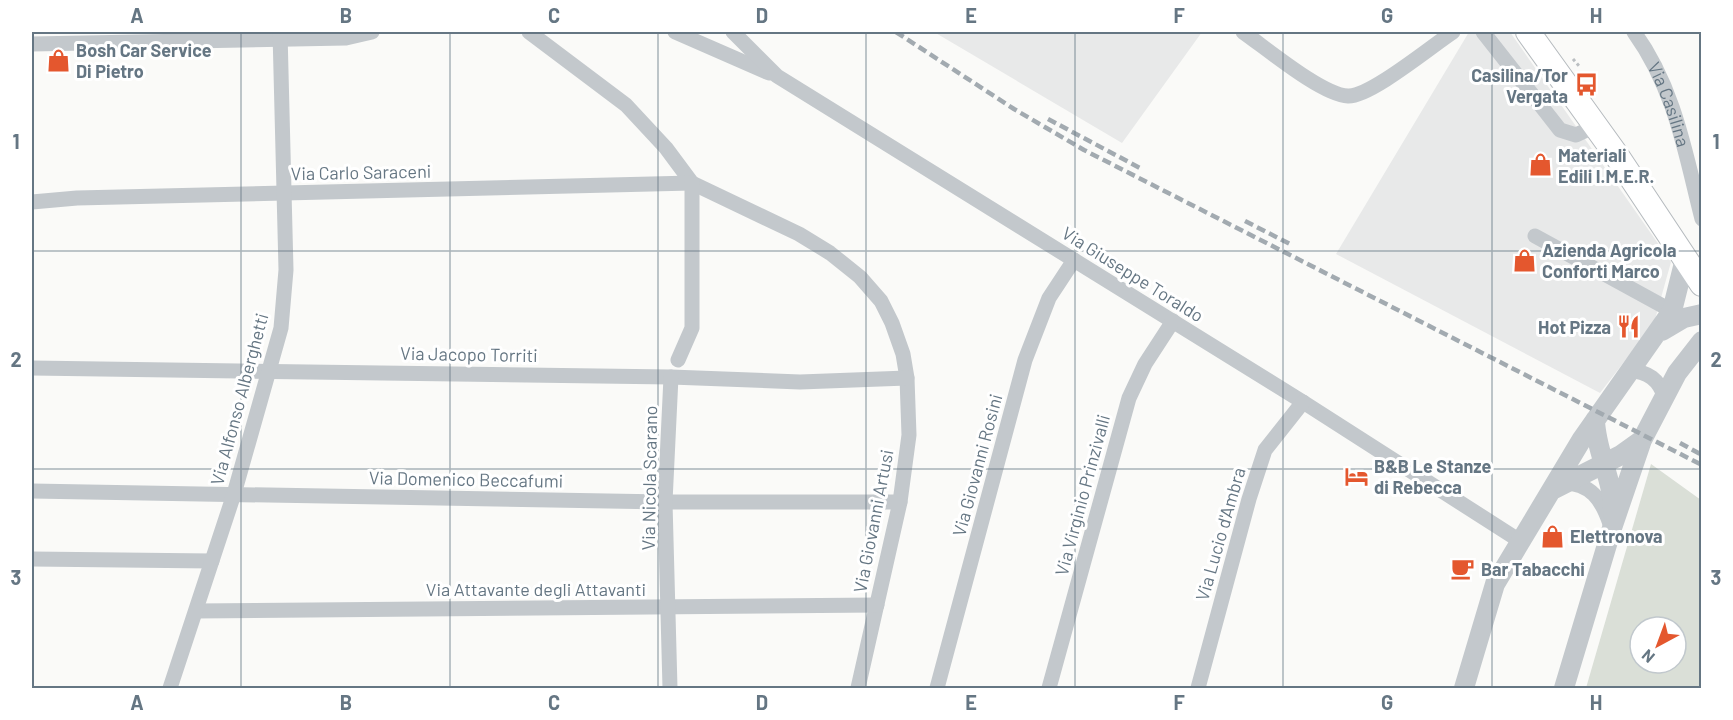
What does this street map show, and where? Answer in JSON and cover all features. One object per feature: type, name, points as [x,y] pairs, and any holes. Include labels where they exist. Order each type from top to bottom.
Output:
[{"type":"main road","points":[[1528,32],[1540,41],[1701,284]]},
{"type":"street","points":[[32,44],[280,35],[346,38],[372,32]]},
{"type":"street","name":"Via Giovanni Artusi","points":[[529,32],[626,105],[666,148],[692,183],[799,234],[830,253],[860,277],[881,302],[892,323],[903,354],[909,435],[900,502],[858,688]]},
{"type":"street","points":[[675,32],[777,76]]},
{"type":"street","name":"Via Giuseppe Toraldo","points":[[733,32],[777,76],[1303,402],[1520,541]]},
{"type":"street","points":[[1243,32],[1305,76],[1341,94],[1351,96],[1371,88],[1453,32]]},
{"type":"street","points":[[1483,32],[1560,130],[1579,135],[1595,126]]},
{"type":"street","name":"Via Casilina","points":[[1640,34],[1671,98],[1701,219]]},
{"type":"street","name":"Via Alfonso Alberghetti","points":[[170,688],[234,494],[271,370],[285,301],[285,193],[280,35]]},
{"type":"street","points":[[678,360],[692,328],[692,183]]},
{"type":"street","name":"Via Carlo Saraceni","points":[[32,202],[77,198],[692,183]]},
{"type":"street","points":[[1535,236],[1672,311]]},
{"type":"street","points":[[1464,688],[1479,628],[1495,584],[1595,420],[1672,311],[1685,259]]},
{"type":"street","name":"Via Giovanni Rosini","points":[[937,688],[1025,360],[1049,298],[1074,260]]},
{"type":"street","points":[[1657,334],[1684,318],[1701,314]]},
{"type":"street","name":"Via Virginio Prinzivalli","points":[[1049,688],[1130,398],[1145,364],[1173,321]]},
{"type":"street","points":[[1564,688],[1612,528],[1642,440],[1682,365],[1701,341]]},
{"type":"street","points":[[1668,392],[1701,364]]},
{"type":"street","name":"Via Jacopo Torriti","points":[[32,368],[671,377],[800,382],[906,378]]},
{"type":"street","points":[[1629,370],[1652,376],[1668,392]]},
{"type":"street","name":"Via Nicola Scarano","points":[[670,688],[664,502],[671,377]]},
{"type":"street","name":"Via Lucio d'Ambra","points":[[1198,688],[1265,450],[1303,402]]},
{"type":"street","points":[[1595,420],[1596,440],[1605,464],[1613,498],[1612,528]]},
{"type":"street","points":[[1556,487],[1605,464],[1642,440]]},
{"type":"street","points":[[1556,487],[1578,484],[1594,494],[1602,504],[1612,528]]},
{"type":"street","name":"Via Domenico Beccafumi","points":[[32,491],[664,502],[900,502]]},
{"type":"street","points":[[32,560],[212,561]]},
{"type":"street","name":"Via Attavante degli Attavanti","points":[[196,611],[877,605]]},
{"type":"shaded area","points":[[934,32],[1202,32],[1122,143]]},
{"type":"shaded area","points":[[1469,32],[1510,32],[1671,262],[1654,323],[1600,393],[1336,254]]},
{"type":"shaded area","points":[[1651,464],[1701,500],[1701,688],[1586,688]]},
{"type":"railway","points":[[896,32],[1014,109],[1084,150],[1702,465]]},
{"type":"railway","points":[[1048,119],[1140,168]]},
{"type":"railway","points":[[1245,221],[1290,244]]},
{"type":"railway","points":[[1680,443],[1702,455]]},
{"type":"place","name":"Bosh Car Service Di Pietro","points":[[58,60]]},
{"type":"place","name":"Casilina/Tor Vergata","points":[[1586,85]]},
{"type":"place","name":"Materiali Edili I.M.E.R.","points":[[1540,165]]},
{"type":"place","name":"Azienda Agricola Conforti Marco","points":[[1524,260]]},
{"type":"place","name":"Hot Pizza","points":[[1629,327]]},
{"type":"place","name":"B&B Le Stanze di Rebecca","points":[[1356,476]]},
{"type":"place","name":"Elettronova","points":[[1552,536]]},
{"type":"place","name":"Bar Tabacchi","points":[[1463,569]]}]
